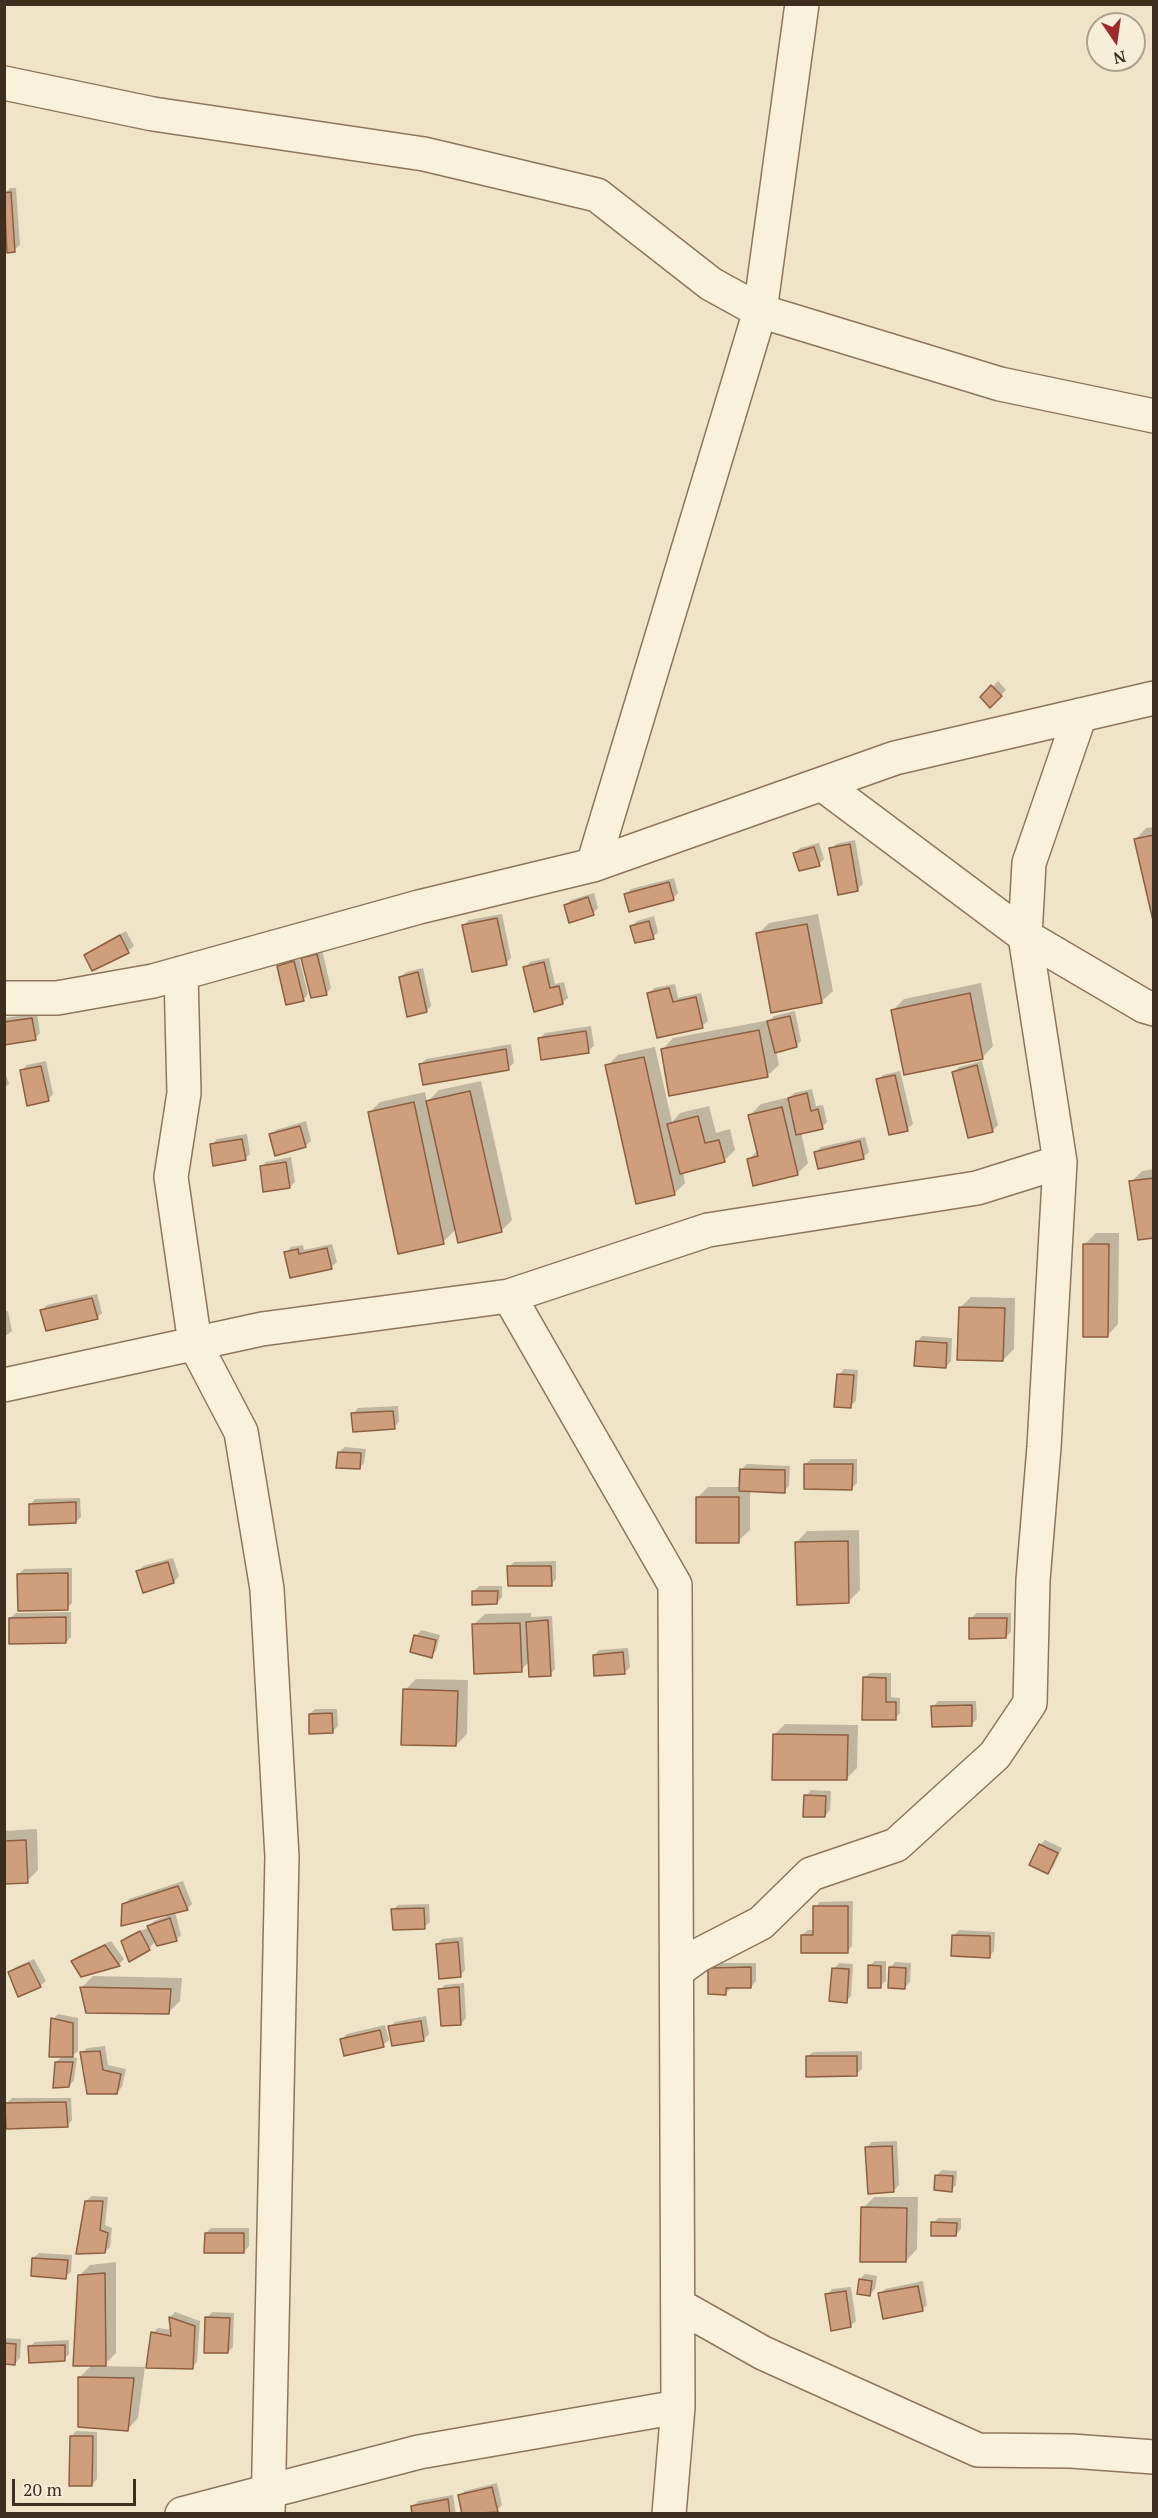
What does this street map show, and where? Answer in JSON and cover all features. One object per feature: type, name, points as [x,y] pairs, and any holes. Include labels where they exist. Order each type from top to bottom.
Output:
[{"type":"street","points":[[593,865],[760,311],[802,4]]},
{"type":"street","points":[[4,83],[153,114],[424,154],[597,195],[711,284],[760,311],[1000,384],[1154,416]]},
{"type":"street","points":[[4,998],[57,998],[153,981],[419,907],[593,865],[895,758],[1154,698]]},
{"type":"street","points":[[677,1971],[699,1955],[761,1923],[811,1874],[896,1845],[995,1755],[1030,1703],[1033,1580],[1044,1447],[1060,1162],[1025,936],[1029,863],[1080,715]]},
{"type":"street","points":[[822,784],[1025,936],[1154,1010]]},
{"type":"street","points":[[181,973],[184,1093],[171,1177],[195,1344],[241,1432],[267,1589],[282,1857],[269,2502]]},
{"type":"street","points":[[4,1385],[262,1329],[509,1296],[708,1230],[977,1188],[1060,1162]]},
{"type":"street","points":[[509,1296],[675,1585],[678,2407],[669,2514]]},
{"type":"street","points":[[678,2305],[763,2353],[978,2450],[1071,2451],[1154,2457]]},
{"type":"street","points":[[182,2514],[269,2502],[419,2452],[678,2407]]},
{"type":"building","points":[[11,192],[15,252],[7,253],[4,193]]},
{"type":"building","points":[[991,685],[1002,696],[990,708],[980,697]]},
{"type":"building","points":[[1154,835],[1154,925],[1134,839]]},
{"type":"building","points":[[850,844],[858,891],[838,895],[829,848]]},
{"type":"building","points":[[814,847],[820,866],[799,871],[793,853]]},
{"type":"building","points":[[669,882],[674,900],[629,912],[624,894]]},
{"type":"building","points":[[588,897],[594,915],[569,923],[564,905]]},
{"type":"building","points":[[497,918],[507,965],[472,972],[462,925]]},
{"type":"building","points":[[649,921],[654,939],[635,943],[630,926]]},
{"type":"building","points":[[807,924],[822,1003],[771,1013],[756,933]]},
{"type":"building","points":[[120,935],[129,953],[92,971],[84,955]]},
{"type":"building","points":[[317,954],[327,995],[311,998],[301,958]]},
{"type":"building","points":[[294,961],[304,1001],[286,1005],[277,966]]},
{"type":"building","points":[[544,962],[550,988],[559,986],[563,1004],[534,1012],[523,967]]},
{"type":"building","points":[[418,972],[427,1012],[407,1017],[399,977]]},
{"type":"building","points":[[669,988],[673,1002],[696,997],[703,1028],[657,1038],[647,993]]},
{"type":"building","points":[[970,993],[983,1059],[904,1075],[891,1010]]},
{"type":"building","points":[[790,1016],[797,1047],[775,1053],[767,1021]]},
{"type":"building","points":[[32,1018],[36,1040],[4,1045],[4,1022]]},
{"type":"building","points":[[759,1030],[768,1077],[669,1096],[661,1049]]},
{"type":"building","points":[[586,1031],[589,1053],[541,1060],[538,1038]]},
{"type":"building","points":[[506,1049],[509,1070],[423,1085],[419,1064]]},
{"type":"building","points":[[644,1057],[675,1195],[636,1204],[605,1065]]},
{"type":"building","points":[[977,1065],[993,1132],[968,1138],[952,1072]]},
{"type":"building","points":[[41,1066],[49,1101],[27,1106],[20,1070]]},
{"type":"building","points":[[895,1075],[908,1131],[889,1135],[876,1079]]},
{"type":"building","points":[[470,1091],[502,1232],[458,1243],[426,1101]]},
{"type":"building","points":[[807,1093],[811,1111],[818,1109],[823,1129],[796,1135],[788,1098]]},
{"type":"building","points":[[414,1102],[444,1244],[398,1254],[368,1112]]},
{"type":"building","points":[[782,1107],[798,1175],[753,1186],[747,1159],[758,1156],[748,1115]]},
{"type":"building","points":[[698,1116],[705,1143],[719,1140],[725,1162],[680,1174],[667,1124]]},
{"type":"building","points":[[300,1126],[306,1147],[275,1156],[269,1134]]},
{"type":"building","points":[[242,1139],[246,1160],[213,1166],[210,1144]]},
{"type":"building","points":[[860,1141],[864,1159],[818,1169],[814,1152]]},
{"type":"building","points":[[286,1162],[290,1188],[263,1192],[260,1166]]},
{"type":"building","points":[[1154,1178],[1154,1238],[1138,1240],[1129,1181]]},
{"type":"building","points":[[1083,1244],[1109,1244],[1108,1337],[1083,1337]]},
{"type":"building","points":[[327,1248],[332,1269],[290,1278],[284,1252],[298,1249],[299,1254]]},
{"type":"building","points":[[92,1298],[98,1319],[46,1331],[40,1310]]},
{"type":"building","points":[[959,1307],[1005,1308],[1003,1361],[957,1360]]},
{"type":"building","points":[[916,1341],[947,1343],[946,1368],[914,1366]]},
{"type":"building","points":[[837,1374],[854,1375],[851,1408],[834,1407]]},
{"type":"building","points":[[393,1411],[395,1429],[353,1432],[351,1413]]},
{"type":"building","points":[[338,1452],[361,1453],[360,1469],[336,1468]]},
{"type":"building","points":[[804,1464],[853,1464],[852,1490],[804,1489]]},
{"type":"building","points":[[740,1469],[785,1470],[785,1493],[739,1491]]},
{"type":"building","points":[[696,1497],[739,1497],[739,1543],[696,1543]]},
{"type":"building","points":[[76,1502],[76,1523],[29,1525],[29,1504]]},
{"type":"building","points":[[848,1541],[849,1603],[797,1605],[795,1542]]},
{"type":"building","points":[[168,1562],[174,1583],[143,1593],[136,1571]]},
{"type":"building","points":[[507,1566],[551,1566],[552,1586],[508,1586]]},
{"type":"building","points":[[68,1573],[68,1610],[18,1611],[17,1574]]},
{"type":"building","points":[[472,1591],[498,1591],[497,1604],[472,1605]]},
{"type":"building","points":[[66,1617],[66,1643],[9,1644],[9,1618]]},
{"type":"building","points":[[969,1618],[1007,1618],[1006,1638],[969,1639]]},
{"type":"building","points":[[548,1620],[551,1676],[529,1677],[526,1622]]},
{"type":"building","points":[[520,1623],[522,1672],[474,1674],[472,1624]]},
{"type":"building","points":[[414,1635],[436,1640],[432,1658],[410,1652]]},
{"type":"building","points":[[623,1652],[625,1674],[594,1676],[593,1655]]},
{"type":"building","points":[[863,1677],[886,1678],[886,1702],[896,1702],[896,1720],[862,1720]]},
{"type":"building","points":[[403,1689],[458,1691],[456,1746],[401,1745]]},
{"type":"building","points":[[972,1705],[972,1726],[932,1727],[931,1706]]},
{"type":"building","points":[[332,1713],[333,1733],[309,1734],[309,1714]]},
{"type":"building","points":[[773,1734],[848,1735],[847,1780],[772,1780]]},
{"type":"building","points":[[804,1795],[826,1796],[825,1817],[803,1817]]},
{"type":"building","points":[[26,1840],[28,1883],[4,1884],[4,1841]]},
{"type":"building","points":[[1039,1844],[1058,1853],[1048,1874],[1029,1865]]},
{"type":"building","points":[[178,1886],[188,1910],[121,1926],[122,1904]]},
{"type":"building","points":[[813,1906],[848,1906],[848,1953],[801,1953],[801,1935],[813,1935]]},
{"type":"building","points":[[424,1908],[425,1929],[393,1930],[391,1909]]},
{"type":"building","points":[[170,1918],[177,1941],[157,1946],[147,1926]]},
{"type":"building","points":[[140,1931],[150,1950],[129,1962],[121,1941]]},
{"type":"building","points":[[952,1935],[990,1936],[990,1958],[951,1956]]},
{"type":"building","points":[[458,1942],[461,1977],[439,1979],[436,1944]]},
{"type":"building","points":[[105,1945],[120,1966],[81,1977],[71,1961]]},
{"type":"building","points":[[29,1963],[41,1987],[18,1997],[8,1972]]},
{"type":"building","points":[[868,1965],[881,1966],[881,1988],[868,1988]]},
{"type":"building","points":[[751,1967],[751,1988],[726,1988],[726,1995],[708,1994],[708,1968]]},
{"type":"building","points":[[889,1967],[906,1968],[905,1989],[888,1988]]},
{"type":"building","points":[[832,1968],[849,1969],[847,2003],[829,2001]]},
{"type":"building","points":[[80,1987],[171,1989],[169,2014],[86,2013]]},
{"type":"building","points":[[459,1987],[461,2025],[441,2026],[438,1989]]},
{"type":"building","points":[[51,2018],[73,2023],[73,2057],[49,2057]]},
{"type":"building","points":[[421,2021],[424,2041],[392,2046],[388,2026]]},
{"type":"building","points":[[380,2030],[384,2047],[344,2056],[340,2039]]},
{"type":"building","points":[[100,2051],[103,2070],[121,2074],[117,2094],[87,2094],[80,2052]]},
{"type":"building","points":[[806,2056],[857,2056],[857,2076],[806,2077]]},
{"type":"building","points":[[55,2062],[73,2062],[69,2087],[53,2088]]},
{"type":"building","points":[[66,2102],[68,2127],[6,2129],[5,2103]]},
{"type":"building","points":[[892,2146],[894,2192],[868,2194],[865,2147]]},
{"type":"building","points":[[935,2175],[953,2176],[952,2192],[934,2190]]},
{"type":"building","points":[[85,2201],[103,2201],[100,2230],[108,2233],[105,2253],[76,2254]]},
{"type":"building","points":[[861,2207],[907,2208],[906,2262],[860,2262]]},
{"type":"building","points":[[931,2222],[957,2223],[956,2236],[931,2236]]},
{"type":"building","points":[[205,2233],[244,2233],[244,2253],[204,2253]]},
{"type":"building","points":[[32,2258],[68,2260],[66,2279],[31,2276]]},
{"type":"building","points":[[105,2273],[106,2366],[73,2366],[78,2275]]},
{"type":"building","points":[[859,2279],[872,2281],[870,2296],[857,2294]]},
{"type":"building","points":[[918,2286],[923,2311],[883,2319],[878,2293]]},
{"type":"building","points":[[846,2291],[851,2327],[831,2331],[825,2294]]},
{"type":"building","points":[[169,2317],[195,2326],[193,2369],[146,2368],[151,2332],[171,2336]]},
{"type":"building","points":[[205,2317],[230,2318],[228,2353],[204,2353]]},
{"type":"building","points":[[4,2343],[16,2344],[15,2365],[4,2364]]},
{"type":"building","points":[[65,2345],[65,2361],[29,2363],[28,2346]]},
{"type":"building","points":[[78,2377],[134,2378],[128,2431],[78,2427]]},
{"type":"building","points":[[70,2436],[93,2436],[92,2486],[69,2486]]},
{"type":"building","points":[[492,2487],[498,2512],[462,2514],[458,2495]]},
{"type":"building","points":[[448,2499],[450,2514],[412,2514],[411,2506]]}]
